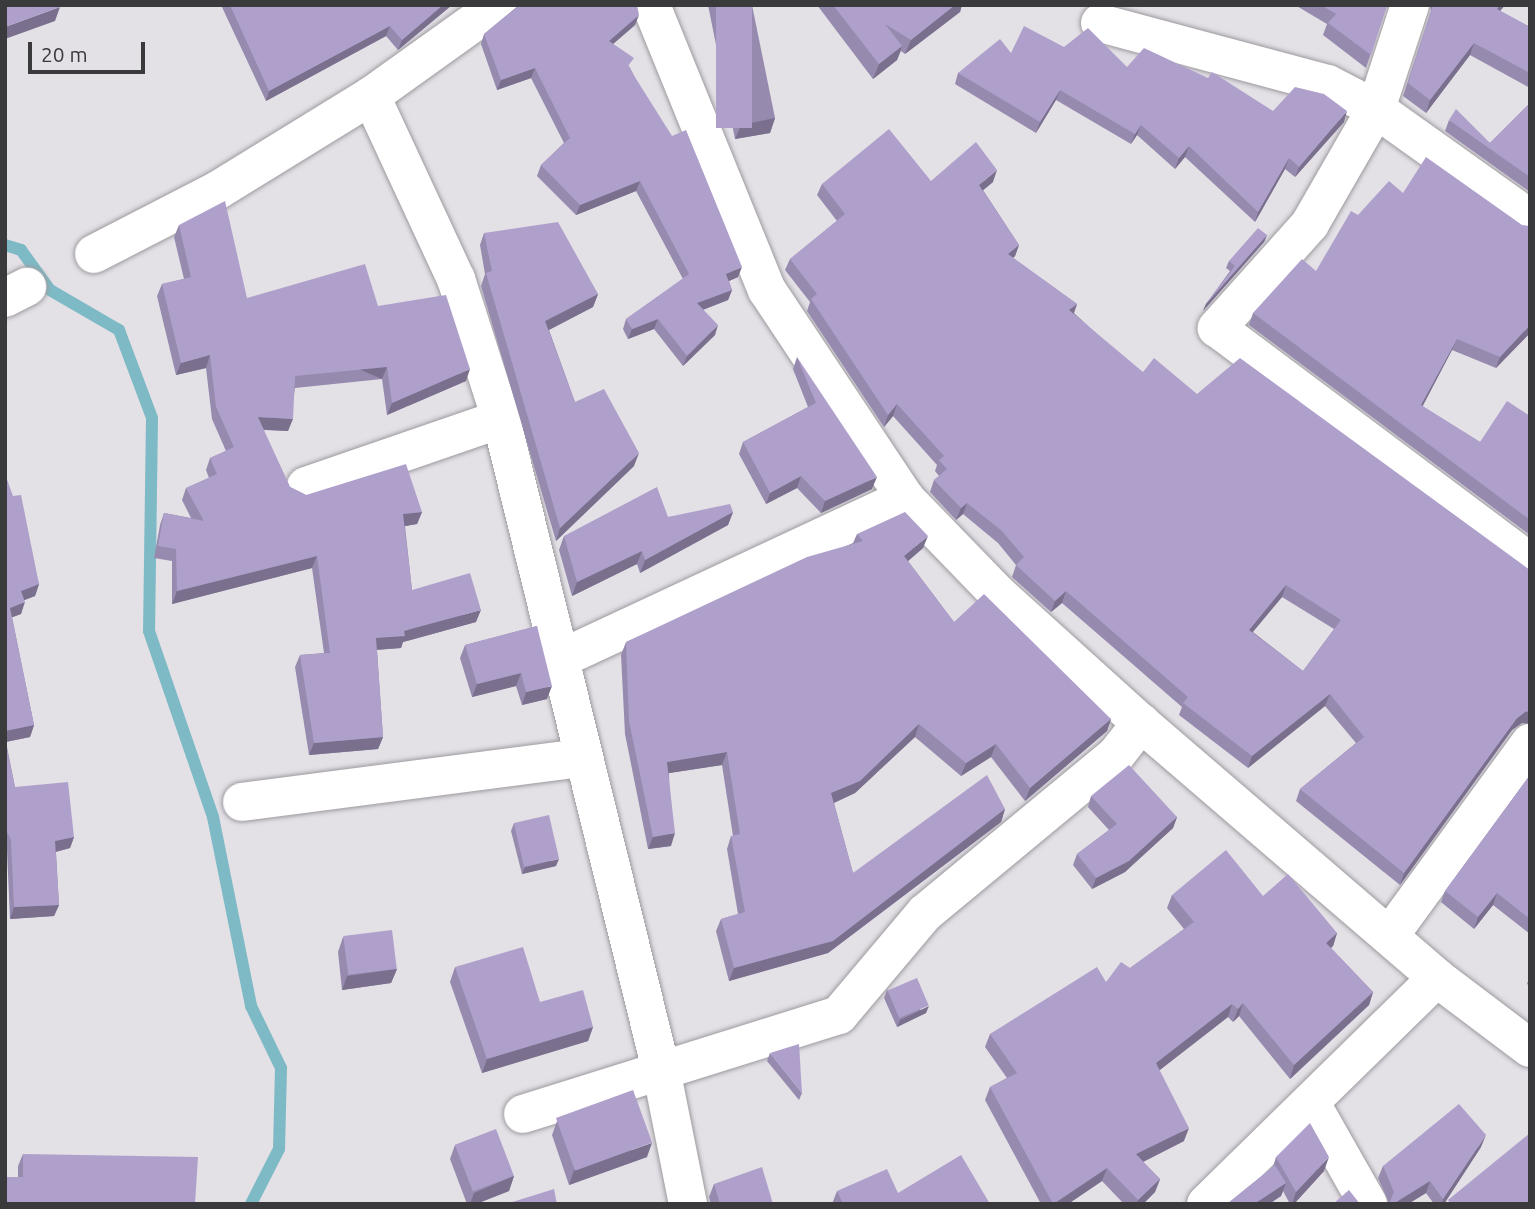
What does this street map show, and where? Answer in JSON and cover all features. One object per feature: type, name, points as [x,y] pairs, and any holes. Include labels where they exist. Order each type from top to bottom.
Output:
[{"type":"street","points":[[94,254],[218,190],[371,96],[498,5]]},
{"type":"street","points":[[651,5],[767,290],[905,498],[997,593],[1141,723],[1437,978],[1530,1048]]},
{"type":"street","points":[[1410,5],[1376,108],[1310,224],[1217,328],[1530,562]]},
{"type":"street","points":[[1100,23],[1328,84],[1376,108],[1530,219]]},
{"type":"street","points":[[371,96],[456,279],[501,419],[582,758],[662,1074],[688,1204]]},
{"type":"street","points":[[306,486],[501,419]]},
{"type":"street","points":[[560,659],[905,498]]},
{"type":"street","points":[[523,1114],[662,1074],[839,1015],[925,913],[1116,755],[1141,723]]},
{"type":"street","points":[[1390,935],[1530,743]]},
{"type":"street","points":[[242,802],[582,758]]},
{"type":"street","points":[[1206,1204],[1312,1105],[1437,978]]},
{"type":"street","points":[[1312,1105],[1368,1204]]},
{"type":"building","points":[[5,5],[60,5],[60,7],[5,27]]},
{"type":"building","points":[[230,5],[443,5],[402,40],[390,26],[269,91]]},
{"type":"building","points":[[520,5],[637,5],[639,15],[609,41],[634,58],[628,66],[672,136],[686,130],[742,267],[726,274],[732,290],[697,303],[718,325],[687,356],[658,319],[632,329],[626,319],[689,274],[640,181],[580,205],[541,165],[570,138],[535,68],[501,80],[484,34]]},
{"type":"building","points":[[716,5],[752,5],[752,128],[716,128]]},
{"type":"building","points":[[833,5],[955,5],[911,40],[885,24],[902,46],[879,64]]},
{"type":"building","points":[[1321,5],[1387,5],[1371,55],[1328,23],[1336,14]]},
{"type":"building","points":[[1433,5],[1500,5],[1497,9],[1530,27],[1530,73],[1474,43],[1430,100],[1408,83]]},
{"type":"building","points":[[1024,26],[1064,47],[1088,28],[1127,67],[1144,48],[1208,78],[1212,72],[1273,111],[1295,87],[1324,94],[1347,111],[1299,167],[1289,158],[1258,212],[1189,146],[1179,158],[1141,125],[1135,134],[1060,90],[1040,122],[958,73],[1000,39],[1011,53]]},
{"type":"building","points":[[1530,103],[1530,177],[1449,120],[1456,109],[1490,143]]},
{"type":"building","points":[[889,129],[931,181],[976,142],[997,170],[979,185],[1019,245],[1008,254],[1077,304],[1069,310],[1143,372],[1154,358],[1197,394],[1240,358],[1530,570],[1530,712],[1526,711],[1517,718],[1404,873],[1300,789],[1364,737],[1330,694],[1252,756],[1183,703],[1188,697],[1066,591],[1055,601],[1016,565],[1024,557],[1002,531],[967,503],[961,508],[934,480],[947,469],[939,460],[944,456],[897,404],[888,415],[811,299],[817,294],[790,259],[845,214],[822,184]],"holes":[[[1286,585],[1341,620],[1303,671],[1249,630]]]},
{"type":"building","points":[[1426,157],[1522,225],[1530,226],[1530,325],[1500,357],[1457,339],[1421,405],[1480,442],[1507,401],[1530,416],[1530,520],[1253,313],[1302,259],[1316,271],[1351,211],[1358,215],[1389,181],[1403,193]]},
{"type":"building","points":[[225,201],[247,298],[365,264],[378,306],[446,295],[470,369],[392,403],[387,367],[295,376],[293,419],[258,417],[290,487],[306,495],[406,464],[422,512],[403,514],[412,590],[470,573],[481,610],[404,631],[405,636],[376,638],[383,737],[314,743],[300,655],[330,653],[317,556],[177,591],[176,549],[158,546],[164,513],[204,521],[186,488],[217,474],[210,458],[234,447],[216,407],[210,355],[181,363],[162,284],[191,277],[179,225]]},
{"type":"building","points":[[558,222],[598,294],[545,321],[575,402],[604,389],[639,453],[560,528],[486,273],[492,271],[484,233]]},
{"type":"building","points":[[1258,228],[1267,235],[1206,304],[1235,266],[1229,261]]},
{"type":"building","points":[[797,357],[877,477],[825,501],[801,476],[770,493],[743,442],[816,403]]},
{"type":"building","points":[[5,474],[13,496],[21,495],[39,584],[21,591],[25,602],[10,608],[34,725],[5,731]]},
{"type":"building","points":[[657,487],[668,517],[730,504],[733,512],[645,560],[642,551],[577,582],[564,536]]},
{"type":"building","points":[[905,512],[928,536],[904,556],[954,622],[984,594],[1111,719],[1030,788],[996,744],[966,763],[919,724],[860,781],[831,793],[853,873],[987,775],[1005,809],[833,941],[734,968],[721,919],[745,912],[731,836],[740,834],[727,752],[667,762],[675,833],[653,837],[629,721],[626,642],[807,557],[863,541],[857,534]]},
{"type":"building","points":[[537,626],[552,686],[526,692],[521,673],[477,684],[465,645]]},
{"type":"building","points":[[5,740],[15,787],[68,782],[74,837],[55,841],[59,905],[14,907],[11,840],[5,828]]},
{"type":"building","points":[[1129,765],[1177,817],[1129,861],[1096,878],[1077,854],[1117,824],[1091,796]]},
{"type":"building","points":[[1530,775],[1530,919],[1497,893],[1478,917],[1445,891]]},
{"type":"building","points":[[549,815],[559,859],[524,867],[514,823]]},
{"type":"building","points":[[1226,850],[1263,896],[1288,874],[1337,933],[1326,943],[1373,992],[1294,1065],[1243,1003],[1238,1009],[1232,1004],[1156,1063],[1189,1128],[1136,1154],[1160,1179],[1138,1200],[1107,1168],[1053,1204],[990,1087],[1017,1073],[990,1034],[1097,967],[1106,982],[1121,962],[1130,968],[1194,922],[1172,895]]},
{"type":"building","points":[[392,930],[397,969],[348,975],[343,936]]},
{"type":"building","points":[[523,947],[540,1002],[583,990],[593,1027],[487,1059],[455,967]]},
{"type":"building","points":[[917,978],[929,1006],[899,1018],[888,991]]},
{"type":"building","points":[[799,1044],[802,1093],[770,1053]]},
{"type":"building","points":[[633,1090],[652,1143],[575,1171],[556,1118]]},
{"type":"building","points":[[1459,1104],[1486,1135],[1443,1199],[1430,1181],[1389,1204],[1394,1192],[1383,1166]]},
{"type":"building","points":[[1310,1123],[1329,1157],[1296,1192],[1276,1157]]},
{"type":"building","points":[[496,1129],[514,1176],[473,1191],[455,1145]]},
{"type":"building","points":[[1530,1133],[1530,1204],[1451,1204],[1448,1200]]},
{"type":"building","points":[[23,1154],[198,1157],[195,1204],[5,1204],[5,1177],[23,1177]]},
{"type":"building","points":[[961,1155],[990,1204],[843,1204],[837,1191],[887,1169],[898,1193]]},
{"type":"building","points":[[1275,1165],[1286,1183],[1254,1204],[1227,1204]]},
{"type":"building","points":[[762,1167],[773,1204],[720,1204],[714,1184]]},
{"type":"building","points":[[554,1189],[557,1204],[506,1204]]},
{"type":"building","points":[[1349,1190],[1360,1204],[1333,1204]]},
{"type":"waterway","points":[[5,245],[21,250],[50,290],[119,330],[152,418],[149,631],[213,817],[251,1006],[281,1068],[279,1149],[251,1204]]}]
